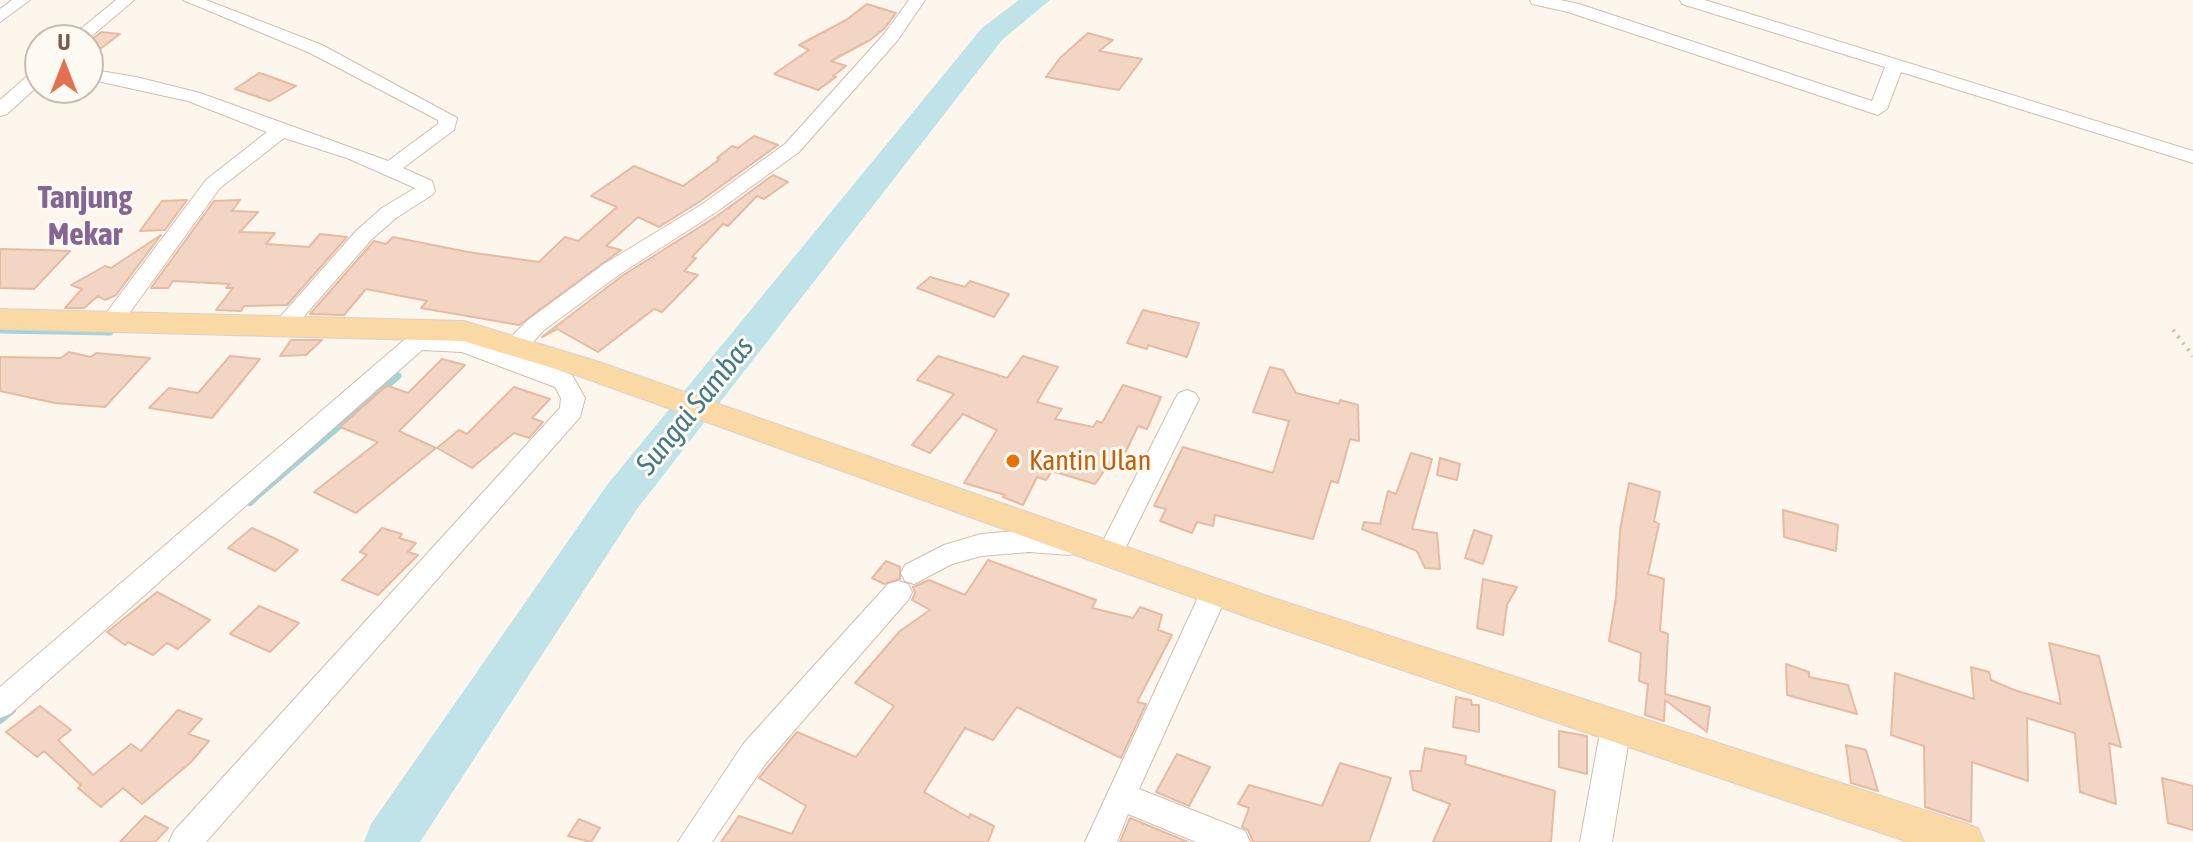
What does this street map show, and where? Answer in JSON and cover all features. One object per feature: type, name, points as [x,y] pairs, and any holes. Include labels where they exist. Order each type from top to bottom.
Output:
[{"type":"main road","points":[[0,319],[284,325],[424,336],[464,331],[560,359],[1215,591],[1964,842]]},
{"type":"street","points":[[0,17],[22,0]]},
{"type":"street","points":[[96,24],[126,0]]},
{"type":"street","points":[[191,0],[316,49],[448,118],[447,126],[390,169]]},
{"type":"street","points":[[516,346],[536,325],[612,269],[730,194],[792,148],[891,37],[917,0]]},
{"type":"street","points":[[1538,0],[1573,8],[1878,109],[1895,65]]},
{"type":"street","points":[[1688,0],[2193,157]]},
{"type":"street","points":[[104,77],[194,97],[390,169],[425,185],[425,191],[378,221],[284,325]]},
{"type":"street","points":[[0,110],[24,88]]},
{"type":"street","points":[[112,321],[198,202],[229,170],[281,131]]},
{"type":"street","points":[[0,705],[424,336],[463,344],[564,381],[573,398],[572,411],[185,842]]},
{"type":"street","points":[[694,842],[755,753],[906,583],[944,556],[981,545],[1029,541],[1097,549],[1187,399]]},
{"type":"street","points":[[1101,842],[1215,591]]},
{"type":"street","points":[[1596,842],[1616,727]]},
{"type":"street","points":[[1120,796],[1234,842]]},
{"type":"path","points":[[2173,330],[2193,356]]},
{"type":"building","points":[[867,4],[896,13],[885,28],[870,40],[831,61],[846,66],[833,76],[836,77],[818,90],[774,74],[809,50],[799,45],[846,20]]},
{"type":"building","points":[[104,32],[120,34],[104,46]]},
{"type":"building","points":[[1088,33],[1113,40],[1099,51],[1142,59],[1119,90],[1046,77],[1060,58]]},
{"type":"building","points":[[259,73],[296,86],[270,101],[235,89]]},
{"type":"building","points":[[754,136],[778,145],[659,227],[638,217],[606,246],[621,250],[519,325],[421,308],[427,301],[366,289],[344,315],[310,314],[374,241],[386,244],[393,237],[539,262],[565,237],[578,241],[617,207],[591,196],[634,166],[683,186],[720,159],[717,158],[732,146],[738,148]]},
{"type":"building","points":[[773,175],[788,182],[764,199],[757,196],[728,226],[723,224],[692,257],[696,258],[684,271],[698,275],[662,312],[654,309],[598,352],[557,329],[542,337],[622,276],[717,216]]},
{"type":"building","points":[[187,200],[165,230],[140,231],[162,201]]},
{"type":"building","points":[[240,200],[232,211],[258,212],[240,232],[275,233],[266,244],[309,247],[320,234],[347,237],[287,305],[244,306],[241,311],[216,310],[233,288],[226,288],[230,284],[173,281],[168,288],[151,288],[214,201]]},
{"type":"building","points":[[161,235],[116,295],[105,300],[98,296],[84,308],[65,308],[82,289],[71,285],[105,266],[111,268]]},
{"type":"building","points":[[0,249],[70,251],[34,289],[0,288]]},
{"type":"building","points":[[930,277],[965,287],[970,281],[1009,294],[994,317],[917,288]]},
{"type":"building","points":[[1143,310],[1199,323],[1187,357],[1148,345],[1147,349],[1127,343]]},
{"type":"building","points":[[291,340],[322,340],[306,355],[280,356]]},
{"type":"building","points":[[69,352],[91,357],[96,353],[150,358],[105,407],[55,403],[0,391],[0,357],[61,358]]},
{"type":"building","points":[[230,356],[260,359],[212,418],[149,408],[169,388],[198,393]]},
{"type":"building","points":[[938,356],[1007,378],[1023,356],[1058,367],[1037,402],[1062,409],[1055,419],[1093,427],[1097,421],[1102,423],[1123,385],[1161,397],[1147,429],[1138,426],[1120,464],[1111,461],[1095,484],[1052,471],[1046,480],[1037,477],[1023,505],[1003,497],[1005,495],[964,483],[997,430],[963,414],[930,453],[912,445],[954,394],[917,380]]},
{"type":"building","points":[[442,359],[465,365],[399,431],[436,448],[356,513],[314,492],[378,442],[340,427],[388,386],[408,393]]},
{"type":"building","points":[[1270,367],[1283,370],[1296,393],[1339,404],[1340,400],[1358,405],[1359,441],[1350,439],[1338,483],[1331,481],[1313,539],[1215,515],[1213,526],[1197,522],[1192,533],[1160,521],[1166,509],[1154,506],[1183,447],[1273,473],[1289,421],[1253,412]]},
{"type":"building","points":[[514,387],[550,399],[532,418],[543,422],[529,438],[514,433],[472,468],[437,448],[459,430],[467,434]]},
{"type":"building","points":[[1411,453],[1432,459],[1412,529],[1437,533],[1440,569],[1425,568],[1417,551],[1362,529],[1364,522],[1380,524],[1388,491],[1396,494]]},
{"type":"building","points":[[1440,458],[1460,464],[1457,480],[1437,475]]},
{"type":"building","points":[[1629,483],[1660,492],[1654,521],[1659,524],[1648,574],[1664,579],[1660,631],[1668,634],[1665,694],[1710,707],[1707,732],[1665,700],[1664,721],[1645,715],[1648,684],[1639,681],[1641,653],[1609,641],[1616,597],[1620,530]]},
{"type":"building","points":[[1783,510],[1838,525],[1836,551],[1784,537]]},
{"type":"building","points":[[252,528],[298,550],[275,571],[228,548]]},
{"type":"building","points":[[382,528],[402,534],[399,538],[416,543],[408,552],[418,555],[378,595],[342,580],[367,555],[360,552]]},
{"type":"building","points":[[1474,530],[1492,536],[1483,564],[1465,558]]},
{"type":"building","points":[[988,560],[1096,600],[1092,608],[1133,618],[1140,607],[1162,615],[1158,630],[1172,635],[1137,702],[1146,704],[1121,758],[1017,707],[993,740],[965,728],[924,792],[969,818],[970,814],[994,826],[988,842],[721,842],[739,816],[792,834],[806,806],[759,778],[797,732],[856,757],[894,706],[855,683],[900,631],[930,610],[912,600],[915,593],[913,587],[929,580],[965,595]]},
{"type":"building","points":[[886,561],[900,567],[900,579],[884,584],[872,578]]},
{"type":"building","points":[[1483,579],[1517,587],[1507,605],[1503,635],[1477,628]]},
{"type":"building","points":[[157,592],[210,620],[178,649],[167,643],[153,655],[128,642],[125,645],[107,632]]},
{"type":"building","points":[[259,606],[299,623],[270,652],[230,634]]},
{"type":"building","points":[[2049,643],[2099,656],[2121,747],[2109,743],[2116,804],[2080,792],[2075,733],[2027,718],[2028,781],[1972,762],[1971,822],[1925,807],[1924,746],[1891,735],[1895,673],[1974,699],[1971,667],[1989,672],[1991,680],[2014,690],[2061,704]]},
{"type":"building","points":[[1786,664],[1809,672],[1809,677],[1848,685],[1857,714],[1787,695]]},
{"type":"building","points":[[1456,697],[1479,705],[1479,732],[1453,727]]},
{"type":"building","points":[[40,706],[71,730],[58,740],[93,775],[131,744],[141,751],[178,710],[202,719],[188,734],[209,741],[191,762],[142,804],[123,788],[101,807],[78,788],[81,785],[44,751],[37,757],[6,732]]},
{"type":"building","points":[[1559,731],[1587,736],[1587,774],[1559,767]]},
{"type":"building","points":[[1846,745],[1866,750],[1878,791],[1851,783]]},
{"type":"building","points":[[1425,748],[1466,756],[1465,764],[1555,791],[1551,842],[1433,842],[1450,804],[1413,790],[1410,771],[1421,771]]},
{"type":"building","points":[[1177,754],[1210,767],[1189,806],[1156,792]]},
{"type":"building","points":[[1340,763],[1391,778],[1369,842],[1253,842],[1248,830],[1242,827],[1249,808],[1238,804],[1249,785],[1322,806]]},
{"type":"building","points":[[2162,778],[2193,786],[2193,830],[2168,823]]},
{"type":"building","points":[[145,816],[168,828],[155,842],[120,842]]},
{"type":"building","points":[[1130,818],[1188,842],[1120,842]]},
{"type":"building","points":[[579,819],[600,828],[591,842],[568,836]]},
{"type":"waterway","name":"Sungai Sambas","points":[[390,842],[622,497],[992,34],[1036,0]]},
{"type":"waterway","points":[[0,330],[110,332]]},
{"type":"waterway","points":[[252,500],[398,376]]},
{"type":"waterway","points":[[0,720],[12,710]]},
{"type":"place","name":"Kantin Ulan","points":[[1013,461]]},
{"type":"district","name":"Tanjung Mekar","points":[[85,216]]}]
